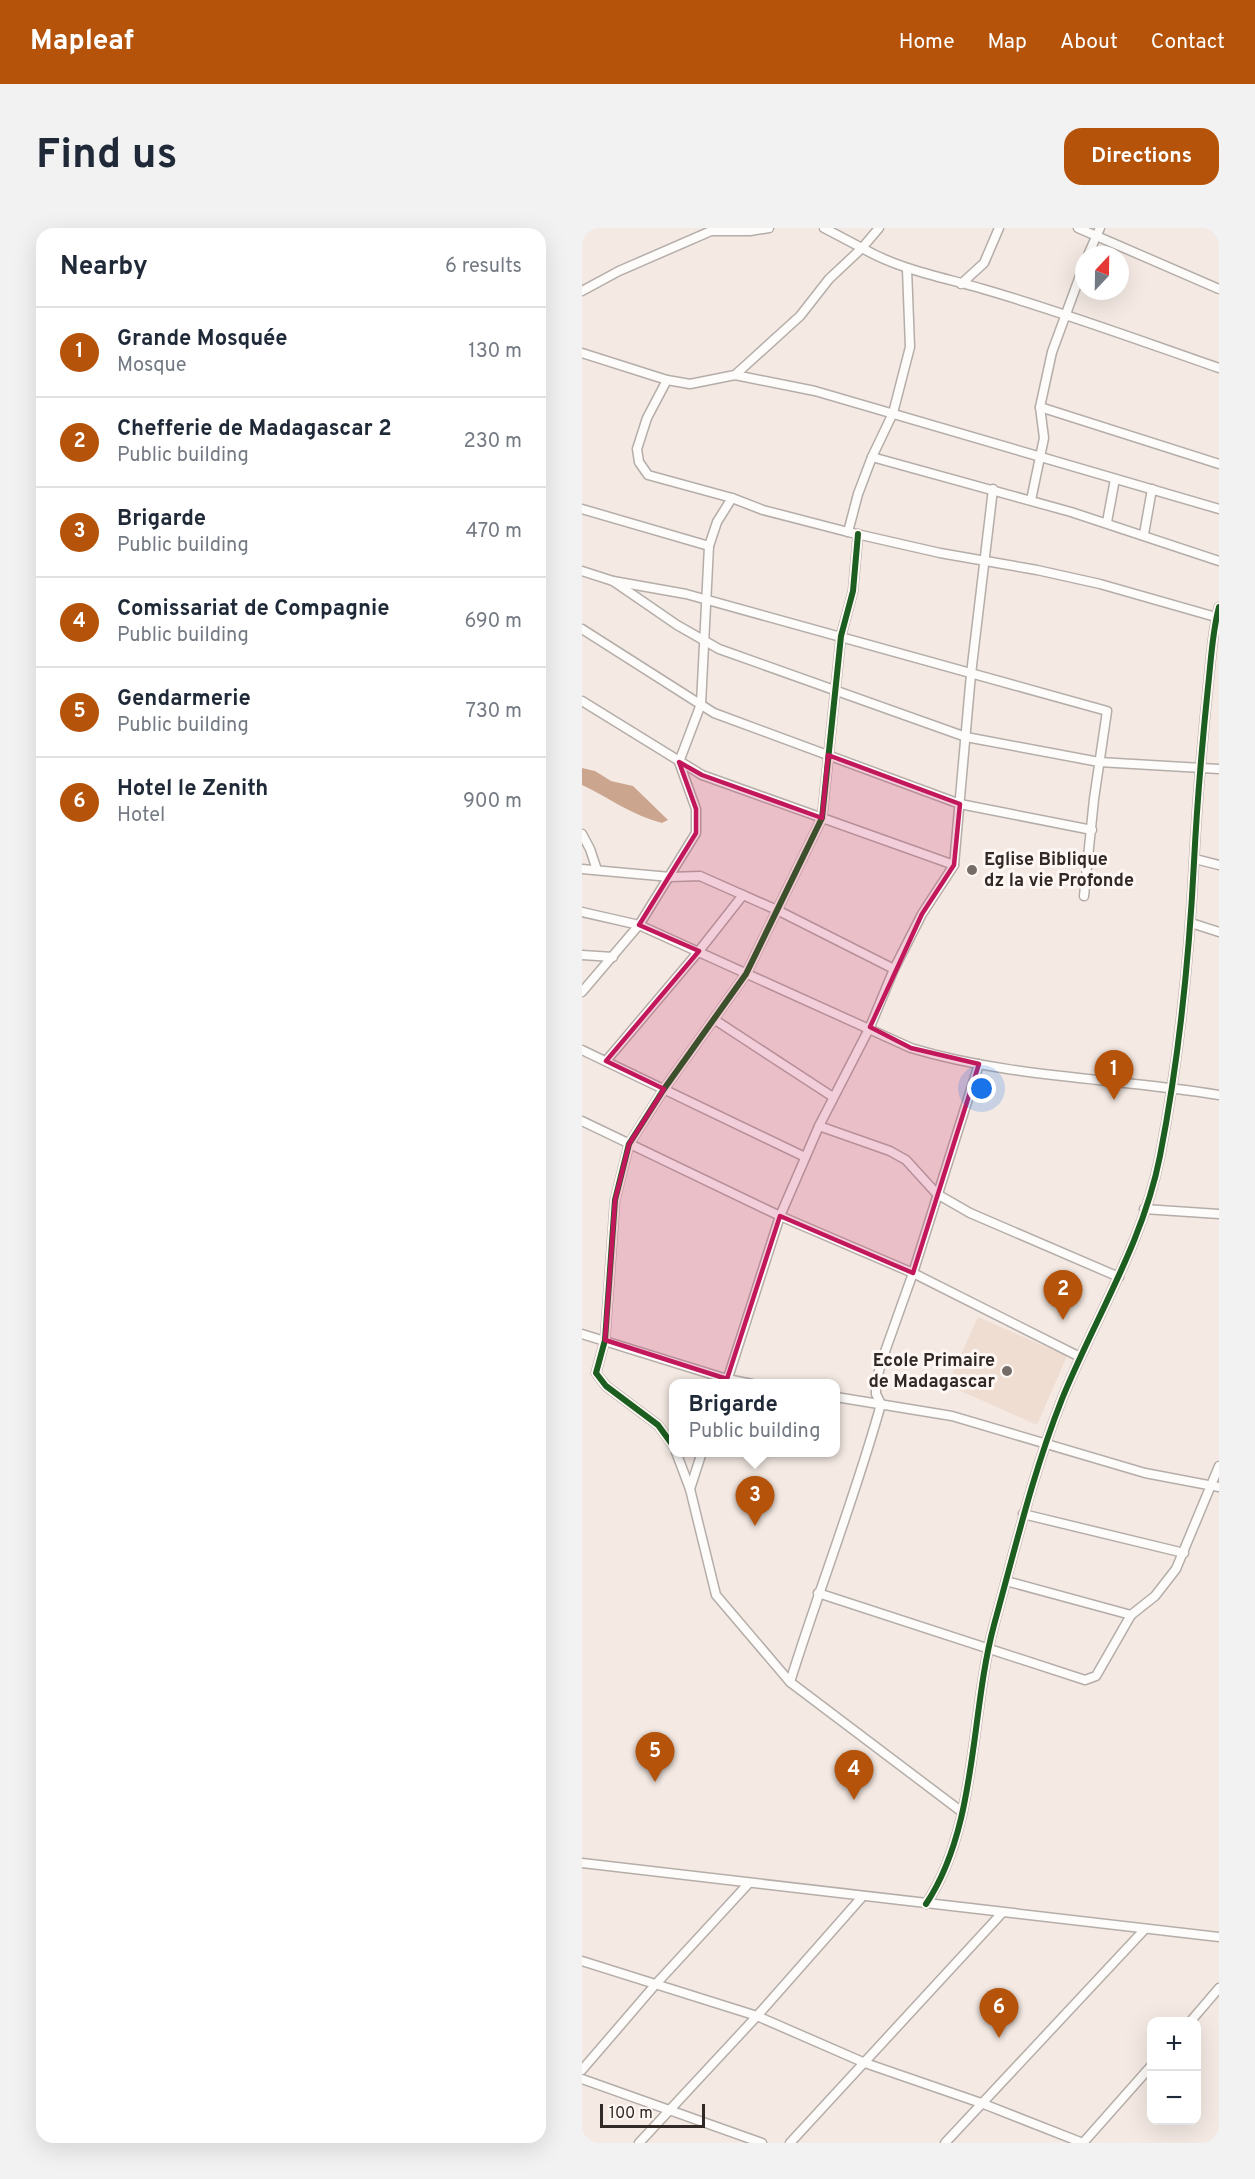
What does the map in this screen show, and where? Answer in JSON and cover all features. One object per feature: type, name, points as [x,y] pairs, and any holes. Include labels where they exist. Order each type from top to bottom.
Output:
[{"type":"street","points":[[582,291],[619,271],[710,229],[750,231],[769,228]]},
{"type":"street","points":[[824,228],[907,269],[1064,315],[1219,368]]},
{"type":"street","points":[[735,375],[800,316],[829,279],[862,248],[879,228]]},
{"type":"street","points":[[961,284],[984,263],[999,228]]},
{"type":"street","points":[[1078,228],[1098,232],[1219,290]]},
{"type":"street","points":[[1092,246],[1098,232]]},
{"type":"street","points":[[848,531],[858,494],[872,457],[893,413],[911,337],[907,269]]},
{"type":"street","points":[[1031,500],[1044,438],[1040,407],[1052,352],[1075,288]]},
{"type":"street","points":[[582,353],[667,380],[690,384],[735,375],[815,391],[1219,509]]},
{"type":"street","points":[[667,380],[647,418],[637,449],[643,470],[648,475],[732,498],[763,510],[858,534],[1100,584],[1218,617]]},
{"type":"street","points":[[1040,407],[1219,465]]},
{"type":"street","points":[[872,457],[1107,522],[1219,561]]},
{"type":"street","points":[[1107,522],[1115,478]]},
{"type":"street","points":[[727,1379],[780,1216],[805,1157],[870,1027],[894,969],[922,914],[954,865],[971,674],[993,489]]},
{"type":"street","points":[[1144,534],[1152,489]]},
{"type":"street","points":[[582,992],[639,925],[670,878],[698,827],[696,809],[679,762],[700,704],[709,546],[717,522],[732,498]]},
{"type":"street","points":[[582,509],[709,546]]},
{"type":"street","points":[[669,1441],[658,1425],[599,1380],[596,1373],[605,1340],[612,1217],[629,1144],[664,1089],[746,974],[822,818],[834,689],[841,636],[853,591],[858,534]]},
{"type":"street","points":[[582,571],[614,581],[706,600],[1107,711],[1084,896]]},
{"type":"street","points":[[614,581],[702,641],[719,649],[966,737],[1099,762],[1219,769]]},
{"type":"street","points":[[926,1904],[944,1874],[962,1812],[988,1649],[1023,1514],[1045,1442],[1080,1357],[1119,1277],[1159,1161],[1172,1087],[1191,923],[1199,768],[1219,607]]},
{"type":"street","points":[[582,629],[714,712],[960,804],[1092,830]]},
{"type":"street","points":[[582,701],[702,775],[954,865]]},
{"type":"street","points":[[582,834],[597,870]]},
{"type":"street","points":[[1195,859],[1219,865]]},
{"type":"street","points":[[582,869],[670,878],[700,876],[777,910],[894,969]]},
{"type":"street","points":[[606,1061],[743,895]]},
{"type":"street","points":[[582,912],[639,925],[870,1027],[911,1048],[943,1058],[1107,1082],[1172,1087],[1219,1095]]},
{"type":"street","points":[[1191,923],[1219,932]]},
{"type":"street","points":[[582,955],[613,957]]},
{"type":"street","points":[[715,1020],[833,1097]]},
{"type":"street","points":[[582,1050],[805,1157]]},
{"type":"street","points":[[790,1682],[818,1593],[865,1462],[881,1404],[876,1394],[876,1382],[979,1064]]},
{"type":"street","points":[[582,1121],[780,1216],[913,1273],[1080,1357]]},
{"type":"street","points":[[819,1126],[890,1151],[906,1160],[938,1194],[970,1213],[1119,1277]]},
{"type":"street","points":[[1144,1209],[1219,1214]]},
{"type":"street","points":[[582,1334],[720,1379]]},
{"type":"street","points":[[840,1398],[952,1416],[1145,1473],[1216,1486]]},
{"type":"street","points":[[678,1457],[690,1489],[716,1595],[790,1682],[962,1812]]},
{"type":"street","points":[[690,1489],[700,1457]]},
{"type":"street","points":[[818,1593],[1085,1680],[1091,1679],[1096,1676],[1131,1615],[1155,1596],[1176,1569],[1216,1486],[1219,1466]]},
{"type":"street","points":[[1023,1514],[1184,1553]]},
{"type":"street","points":[[1006,1581],[1131,1615]]},
{"type":"street","points":[[582,1863],[1219,1937]]},
{"type":"street","points":[[582,2070],[655,1985],[749,1883]]},
{"type":"street","points":[[639,2143],[757,2016],[862,1897]]},
{"type":"street","points":[[790,2143],[1002,1913]]},
{"type":"street","points":[[945,2143],[1145,1929]]},
{"type":"street","points":[[582,1961],[757,2016],[865,2063],[981,2103],[1083,2143],[1147,2071]]},
{"type":"street","points":[[1194,2017],[1219,1988]]},
{"type":"street","points":[[582,2079],[762,2143]]},
{"type":"highlighted area","points":[[828,755],[960,804],[954,865],[922,914],[870,1027],[911,1048],[979,1064],[913,1273],[780,1216],[727,1379],[605,1340],[615,1200],[629,1144],[664,1089],[606,1061],[699,951],[639,925],[696,833],[696,809],[679,762],[702,775],[822,818]]},
{"type":"shaded area","points":[[582,768],[595,771],[611,781],[633,786],[668,820],[662,823],[641,816],[582,785]]},
{"type":"shaded area","name":"Ecole Primaire de Madagascar","points":[[978,1317],[1067,1356],[1037,1425],[947,1385]]},
{"type":"cycle path","points":[[669,1440],[658,1425],[606,1386],[596,1373],[605,1340],[615,1200],[629,1144],[664,1089],[746,974],[822,818],[841,636],[853,591],[858,534]]},
{"type":"cycle path","points":[[926,1904],[943,1873],[964,1805],[986,1659],[1033,1483],[1062,1399],[1130,1250],[1152,1188],[1160,1156],[1173,1083],[1182,1009],[1204,731],[1213,637],[1219,607]]},
{"type":"place","name":"Eglise Biblique dz la vie Profonde","points":[[972,870]]},
{"type":"place","name":"Grande Mosquée","points":[[1114,1100]]},
{"type":"place","name":"Chefferie de Madagascar 2","points":[[1063,1320]]},
{"type":"place","name":"Ecole Primaire de Madagascar","points":[[1007,1371]]},
{"type":"place","name":"Brigarde","points":[[755,1526]]},
{"type":"place","name":"Gendarmerie","points":[[655,1782]]},
{"type":"place","name":"Comissariat de Compagnie","points":[[854,1800]]},
{"type":"place","name":"Hotel le Zenith","points":[[999,2038]]}]
